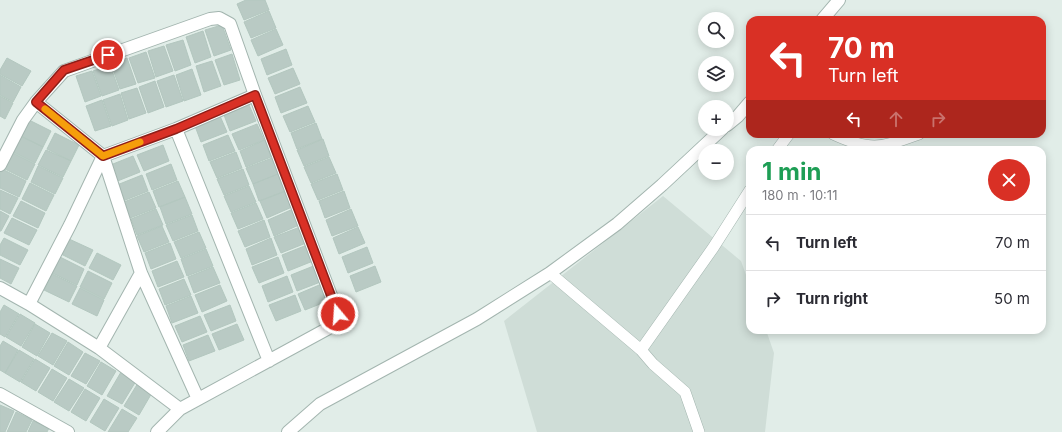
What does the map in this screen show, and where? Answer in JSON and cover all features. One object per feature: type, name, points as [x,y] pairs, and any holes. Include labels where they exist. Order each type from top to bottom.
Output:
[{"type":"street","points":[[825,16],[839,0]]},
{"type":"street","points":[[0,165],[23,120],[36,102],[64,70],[210,19],[219,18],[230,24],[235,34],[255,95],[338,314],[334,324],[327,329],[180,409],[157,432]]},
{"type":"street","points":[[29,304],[70,225],[103,156],[176,129],[255,95]]},
{"type":"street","points":[[36,102],[103,156],[141,273],[198,399]]},
{"type":"street","points":[[734,119],[746,107]]},
{"type":"street","points":[[176,129],[269,361]]},
{"type":"street","points":[[288,432],[320,404],[477,319],[550,273],[617,224],[714,136]]},
{"type":"street","points":[[99,348],[141,273]]},
{"type":"street","points":[[0,288],[29,304],[99,348],[180,409]]},
{"type":"street","points":[[0,394],[68,432]]},
{"type":"lane","points":[[843,138],[863,146]]},
{"type":"lane","points":[[880,146],[906,138]]},
{"type":"lane","points":[[641,350],[713,248],[746,196]]},
{"type":"lane","points":[[550,273],[641,350],[653,364],[685,392],[699,432]]},
{"type":"shaded area","points":[[663,196],[741,261],[746,275],[746,334],[767,334],[774,353],[765,432],[537,432],[504,321]]},
{"type":"building","points":[[246,0],[265,0],[269,10],[244,20],[237,4]]},
{"type":"building","points":[[269,11],[276,28],[251,38],[244,22]]},
{"type":"building","points":[[222,25],[231,50],[214,56],[205,30]]},
{"type":"building","points":[[276,29],[283,45],[258,56],[251,40]]},
{"type":"building","points":[[203,31],[211,57],[195,63],[186,37]]},
{"type":"building","points":[[183,40],[191,65],[175,71],[166,45]]},
{"type":"building","points":[[164,46],[173,71],[156,77],[148,51]]},
{"type":"building","points":[[286,49],[292,65],[267,75],[261,59]]},
{"type":"building","points":[[146,52],[155,78],[138,83],[129,58]]},
{"type":"building","points":[[232,54],[240,80],[224,85],[215,60]]},
{"type":"building","points":[[7,58],[31,71],[22,86],[0,74],[0,70]]},
{"type":"building","points":[[127,58],[136,84],[120,89],[111,64]]},
{"type":"building","points":[[212,61],[221,86],[204,92],[196,66]]},
{"type":"building","points":[[110,65],[119,90],[102,96],[93,71]]},
{"type":"building","points":[[293,68],[300,84],[275,94],[268,78]]},
{"type":"building","points":[[192,69],[201,95],[184,101],[176,75]]},
{"type":"building","points":[[92,71],[101,96],[85,102],[76,76]]},
{"type":"building","points":[[0,75],[21,87],[13,102],[0,95]]},
{"type":"building","points":[[174,75],[183,101],[166,107],[157,81]]},
{"type":"building","points":[[155,81],[164,107],[148,113],[139,87]]},
{"type":"building","points":[[300,87],[307,103],[281,113],[275,97]]},
{"type":"building","points":[[137,88],[146,113],[129,119],[121,93]]},
{"type":"building","points":[[120,94],[128,120],[112,126],[103,100]]},
{"type":"building","points":[[0,96],[13,103],[5,119],[0,116]]},
{"type":"building","points":[[102,100],[111,126],[95,131],[86,106]]},
{"type":"building","points":[[249,105],[256,121],[230,131],[224,115]]},
{"type":"building","points":[[308,106],[315,122],[290,132],[283,116]]},
{"type":"building","points":[[220,116],[227,132],[201,142],[195,126]]},
{"type":"building","points":[[27,119],[51,131],[43,147],[19,135]]},
{"type":"building","points":[[316,123],[322,139],[297,149],[291,133]]},
{"type":"building","points":[[257,124],[264,140],[239,150],[232,134]]},
{"type":"building","points":[[55,133],[79,145],[71,161],[47,149]]},
{"type":"building","points":[[18,135],[43,147],[35,163],[11,151]]},
{"type":"building","points":[[228,135],[235,151],[209,161],[203,145]]},
{"type":"building","points":[[323,139],[329,156],[304,166],[297,150]]},
{"type":"building","points":[[265,140],[271,157],[246,167],[240,151]]},
{"type":"building","points":[[163,145],[169,161],[144,171],[137,155]]},
{"type":"building","points":[[46,150],[71,161],[63,177],[38,165]]},
{"type":"building","points":[[11,152],[35,164],[27,180],[3,168]]},
{"type":"building","points":[[236,152],[242,168],[217,178],[210,162]]},
{"type":"building","points":[[133,156],[140,172],[115,182],[108,166]]},
{"type":"building","points":[[329,157],[336,173],[311,183],[304,167]]},
{"type":"building","points":[[272,158],[278,174],[253,184],[246,168]]},
{"type":"building","points":[[171,164],[177,180],[152,190],[146,174]]},
{"type":"building","points":[[38,166],[63,178],[55,194],[31,182]]},
{"type":"building","points":[[2,169],[26,181],[19,197],[0,188],[0,174]]},
{"type":"building","points":[[243,169],[249,185],[224,195],[217,179]]},
{"type":"building","points":[[278,174],[285,191],[259,201],[253,184]]},
{"type":"building","points":[[337,174],[343,190],[318,200],[311,184]]},
{"type":"building","points":[[142,175],[148,191],[123,201],[117,185]]},
{"type":"building","points":[[178,181],[185,197],[159,207],[153,191]]},
{"type":"building","points":[[30,183],[54,195],[46,211],[22,199]]},
{"type":"building","points":[[249,186],[256,202],[231,212],[224,196]]},
{"type":"building","points":[[0,190],[18,198],[10,214],[0,209]]},
{"type":"building","points":[[286,191],[292,207],[267,218],[260,201]]},
{"type":"building","points":[[344,191],[350,208],[325,218],[319,201]]},
{"type":"building","points":[[149,192],[156,208],[130,218],[124,202]]},
{"type":"building","points":[[185,197],[192,214],[166,224],[160,207]]},
{"type":"building","points":[[21,201],[45,213],[38,228],[13,216]]},
{"type":"building","points":[[256,203],[263,219],[238,229],[231,213]]},
{"type":"building","points":[[156,209],[163,225],[137,235],[131,219]]},
{"type":"building","points":[[293,209],[299,225],[274,236],[268,220]]},
{"type":"building","points":[[351,209],[358,226],[332,236],[326,220]]},
{"type":"building","points":[[0,211],[9,216],[1,231],[0,231]]},
{"type":"building","points":[[192,215],[198,231],[173,241],[166,225]]},
{"type":"building","points":[[12,218],[37,230],[29,245],[4,233]]},
{"type":"building","points":[[264,220],[270,237],[245,247],[238,231]]},
{"type":"building","points":[[162,226],[169,242],[144,252],[137,236]]},
{"type":"building","points":[[300,227],[306,243],[281,253],[274,237]]},
{"type":"building","points":[[358,227],[365,243],[339,254],[333,238]]},
{"type":"building","points":[[199,232],[206,248],[181,258],[174,242]]},
{"type":"building","points":[[4,238],[28,250],[20,265],[0,255],[0,245]]},
{"type":"building","points":[[271,238],[277,255],[252,265],[246,249]]},
{"type":"building","points":[[69,239],[93,250],[85,266],[61,254]]},
{"type":"building","points":[[170,243],[176,259],[151,269],[145,253]]},
{"type":"building","points":[[307,245],[313,261],[288,271],[282,255]]},
{"type":"building","points":[[367,247],[373,263],[348,273],[342,257]]},
{"type":"building","points":[[206,249],[213,266],[187,276],[181,259]]},
{"type":"building","points":[[97,253],[121,265],[113,280],[89,268]]},
{"type":"building","points":[[60,257],[84,269],[77,285],[52,273]]},
{"type":"building","points":[[278,257],[284,273],[259,283],[252,267]]},
{"type":"building","points":[[0,259],[19,268],[11,284],[0,278]]},
{"type":"building","points":[[177,261],[184,277],[158,287],[152,271]]},
{"type":"building","points":[[316,265],[323,281],[297,291],[291,275]]},
{"type":"building","points":[[375,266],[381,282],[356,292],[350,276]]},
{"type":"building","points":[[213,267],[220,283],[194,293],[188,277]]},
{"type":"building","points":[[88,271],[112,283],[104,299],[80,287]]},
{"type":"building","points":[[52,274],[77,286],[69,302],[44,290]]},
{"type":"building","points":[[287,276],[293,292],[268,302],[262,286]]},
{"type":"building","points":[[184,279],[191,295],[165,305],[159,289]]},
{"type":"building","points":[[324,283],[330,300],[305,310],[298,294]]},
{"type":"building","points":[[220,285],[227,301],[202,312],[195,295]]},
{"type":"building","points":[[80,288],[104,300],[97,316],[72,304]]},
{"type":"building","points":[[295,295],[301,311],[276,321],[269,305]]},
{"type":"building","points":[[191,296],[198,313],[172,323],[166,306]]},
{"type":"building","points":[[4,305],[19,314],[5,337],[0,334],[0,312]]},
{"type":"building","points":[[230,305],[236,321],[211,331],[204,315]]},
{"type":"building","points":[[20,314],[35,323],[21,346],[6,337]]},
{"type":"building","points":[[200,316],[207,332],[182,342],[175,326]]},
{"type":"building","points":[[35,324],[50,333],[37,356],[22,347]]},
{"type":"building","points":[[237,324],[244,340],[219,350],[212,334]]},
{"type":"building","points":[[52,333],[67,341],[53,365],[38,356]]},
{"type":"building","points":[[208,335],[215,351],[189,361],[183,345]]},
{"type":"building","points":[[3,341],[18,350],[5,373],[0,370],[0,346]]},
{"type":"building","points":[[68,342],[83,352],[69,375],[54,366]]},
{"type":"building","points":[[19,350],[34,359],[20,382],[5,373]]},
{"type":"building","points":[[85,353],[100,361],[86,384],[71,376]]},
{"type":"building","points":[[35,359],[50,368],[36,391],[21,382]]},
{"type":"building","points":[[101,362],[116,371],[102,395],[87,386]]},
{"type":"building","points":[[52,369],[67,378],[53,401],[38,392]]},
{"type":"building","points":[[121,372],[136,381],[122,404],[107,396]]},
{"type":"building","points":[[69,379],[84,388],[69,411],[54,402]]},
{"type":"building","points":[[138,383],[153,391],[139,415],[124,406]]},
{"type":"building","points":[[85,389],[100,398],[86,421],[71,412]]},
{"type":"building","points":[[104,399],[119,408],[105,431],[90,422]]},
{"type":"building","points":[[0,405],[14,411],[5,432],[0,432]]},
{"type":"building","points":[[122,409],[137,418],[128,432],[108,432]]},
{"type":"building","points":[[16,412],[32,420],[26,432],[7,432]]},
{"type":"building","points":[[33,421],[49,428],[47,432],[28,432]]},
{"type":"slow traffic","points":[[45,109],[103,156],[140,142]]},
{"type":"route","points":[[108,55],[64,70],[36,102],[103,156],[176,129],[255,95],[338,314]]}]
